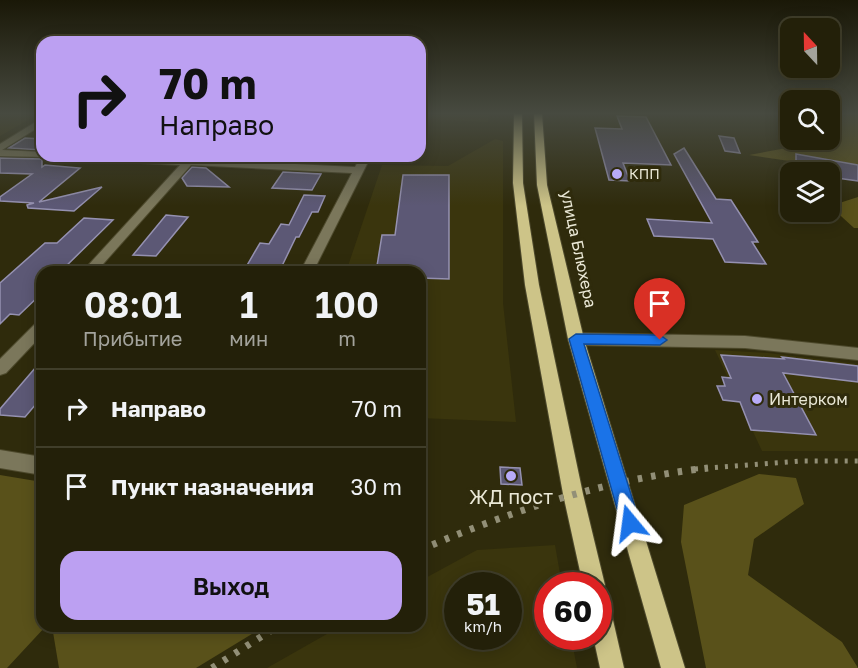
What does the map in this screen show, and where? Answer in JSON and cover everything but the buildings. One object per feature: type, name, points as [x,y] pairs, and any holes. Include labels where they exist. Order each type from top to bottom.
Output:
[{"type":"main road","points":[[518,144],[518,183],[532,285],[573,494],[591,572]]},
{"type":"main road","name":"улица Блюхера","points":[[540,144],[542,185],[576,339],[673,668]]},
{"type":"main road","points":[[608,650],[612,668]]},
{"type":"street","points":[[0,153],[36,155]]},
{"type":"street","points":[[93,266],[188,162]]},
{"type":"street","points":[[237,162],[358,170]]},
{"type":"street","points":[[309,266],[363,162]]},
{"type":"street","points":[[0,369],[36,332]]},
{"type":"street","points":[[576,339],[745,342],[858,354]]},
{"type":"street","points":[[0,459],[36,465]]},
{"type":"shaded area","points":[[486,144],[503,144],[503,303],[516,422],[426,418],[426,266],[348,266],[382,165],[448,166]]},
{"type":"shaded area","points":[[840,144],[858,144],[858,171],[840,168],[840,162],[797,162],[749,155],[780,149],[840,150]]},
{"type":"shaded area","points":[[858,197],[858,228],[854,228],[840,215],[840,203]]},
{"type":"shaded area","points":[[715,350],[768,353],[858,364],[858,451],[762,451]]},
{"type":"shaded area","points":[[759,474],[796,478],[804,504],[754,539],[748,575],[842,642],[858,668],[706,668],[681,542],[684,505]]},
{"type":"shaded area","points":[[0,475],[36,481],[36,632],[40,632],[7,668],[0,668]]},
{"type":"shaded area","points":[[555,545],[560,572],[534,572],[534,650],[574,650],[577,668],[267,668],[330,632],[426,632],[426,578],[477,550]]},
{"type":"shaded area","points":[[53,632],[255,632],[196,668],[59,668]]},
{"type":"railway","points":[[708,468],[802,461],[858,461]]},
{"type":"railway","points":[[426,547],[490,522],[561,498],[634,480],[708,468]]},
{"type":"railway","points":[[695,469],[708,468]]},
{"type":"railway","points":[[212,668],[269,632]]},
{"type":"place","name":"КПП","points":[[617,174]]},
{"type":"place","name":"Интерком","points":[[757,399]]},
{"type":"place","name":"ЖД пост","points":[[511,476]]},
{"type":"route","points":[[630,523],[576,339],[660,340]]}]
